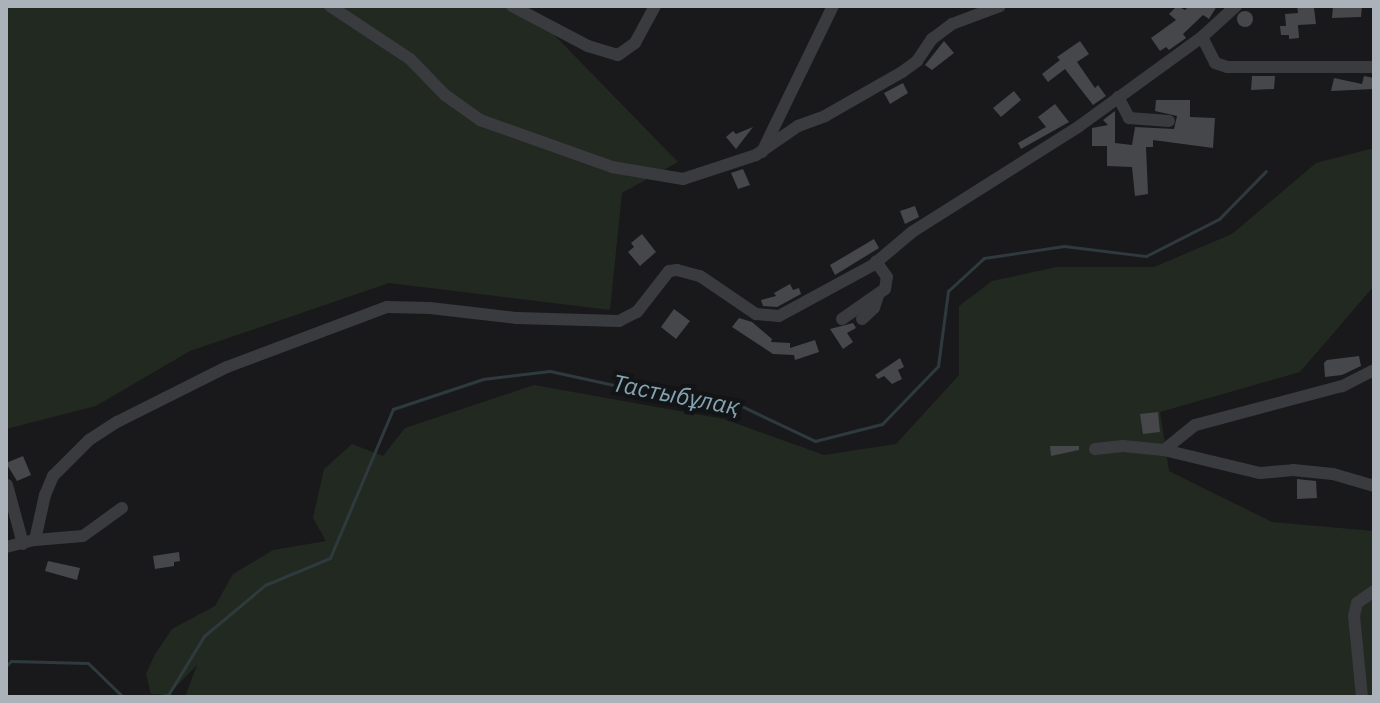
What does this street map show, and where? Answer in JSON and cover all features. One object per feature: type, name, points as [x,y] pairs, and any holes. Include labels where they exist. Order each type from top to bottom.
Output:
[{"type":"street","points":[[330,6],[410,59],[445,95],[480,120],[612,167],[683,179],[762,152],[798,126],[825,116],[902,72],[917,61],[932,39],[952,24],[1000,6]]},
{"type":"street","points":[[512,6],[588,46],[618,55],[635,43],[655,6]]},
{"type":"street","points":[[762,152],[833,6]]},
{"type":"street","points":[[29,542],[53,476],[89,440],[149,404],[227,367],[366,313],[406,306],[517,318],[619,321],[637,312],[669,271],[677,270],[700,276],[756,314],[770,318],[789,312],[876,262],[912,232],[1118,97],[1202,37],[1236,6]]},
{"type":"street","points":[[1202,37],[1215,63],[1227,67],[1374,67]]},
{"type":"street","points":[[1118,97],[1129,118],[1169,121]]},
{"type":"street","points":[[842,319],[885,289],[887,277],[876,262]]},
{"type":"street","points":[[862,319],[874,308],[878,296]]},
{"type":"street","points":[[1164,450],[1195,425],[1342,386],[1374,370]]},
{"type":"street","points":[[1095,449],[1123,446],[1164,450],[1260,473],[1293,470],[1333,474],[1374,486]]},
{"type":"street","points":[[7,485],[29,542]]},
{"type":"street","points":[[6,547],[83,536],[122,508]]},
{"type":"street","points":[[1362,697],[1354,616],[1357,603],[1374,591]]},
{"type":"shaded area","points":[[6,6],[526,6],[678,162],[622,193],[610,310],[389,283],[190,351],[96,406],[6,429]]},
{"type":"shaded area","points":[[1374,148],[1374,286],[1300,372],[1160,412],[1169,471],[1272,522],[1374,531],[1374,697],[185,697],[197,665],[168,695],[151,694],[146,674],[172,629],[215,606],[233,574],[273,550],[326,541],[313,518],[324,469],[352,444],[383,456],[405,428],[534,385],[724,419],[824,455],[896,444],[959,375],[959,306],[992,281],[1057,267],[1154,267],[1232,234],[1316,163]]},
{"type":"building","points":[[1177,6],[1185,10],[1189,6],[1217,6],[1209,19],[1203,15],[1183,34],[1186,38],[1169,50],[1166,47],[1160,51],[1151,38],[1176,20],[1169,14]]},
{"type":"building","points":[[1297,6],[1314,8],[1316,24],[1298,25],[1299,38],[1289,39],[1289,35],[1281,35],[1280,26],[1286,26],[1285,14],[1298,13]]},
{"type":"building","points":[[1333,6],[1362,6],[1361,17],[1332,18]]},
{"type":"building","points":[[1245,11],[1251,13],[1251,25],[1245,27],[1239,25],[1237,19],[1239,13]]},
{"type":"building","points":[[944,41],[954,53],[932,70],[925,65]]},
{"type":"building","points":[[1080,41],[1089,54],[1077,62],[1095,88],[1098,85],[1106,96],[1093,105],[1065,69],[1048,82],[1042,74],[1060,60],[1057,57]]},
{"type":"building","points":[[1252,76],[1275,76],[1274,89],[1251,90]]},
{"type":"building","points":[[1364,76],[1374,78],[1374,89],[1331,91],[1334,78],[1362,84]]},
{"type":"building","points":[[903,83],[908,93],[890,104],[884,93]]},
{"type":"building","points":[[1014,91],[1021,100],[1001,117],[993,108]]},
{"type":"building","points":[[1156,100],[1190,100],[1190,117],[1215,118],[1213,148],[1153,140],[1153,147],[1146,147],[1148,194],[1135,196],[1132,167],[1107,166],[1107,146],[1092,146],[1092,128],[1108,125],[1103,120],[1115,111],[1115,143],[1132,145],[1135,127],[1174,129],[1177,116],[1155,111]]},
{"type":"building","points":[[1055,104],[1069,122],[1021,149],[1018,143],[1046,127],[1038,117]]},
{"type":"building","points":[[753,127],[736,149],[726,137],[733,131],[736,134]]},
{"type":"building","points":[[743,169],[750,185],[738,189],[731,173]]},
{"type":"building","points":[[915,206],[919,217],[905,224],[900,211]]},
{"type":"building","points":[[642,234],[656,252],[640,266],[628,252],[634,247],[631,243]]},
{"type":"building","points":[[874,239],[879,248],[835,275],[830,265]]},
{"type":"building","points":[[790,284],[793,290],[799,288],[801,294],[777,307],[763,306],[761,300],[776,296],[774,293]]},
{"type":"building","points":[[674,309],[690,321],[676,339],[661,327]]},
{"type":"building","points":[[739,318],[752,322],[772,339],[771,342],[790,343],[790,348],[815,340],[819,352],[795,360],[794,355],[773,354],[732,327]]},
{"type":"building","points":[[853,323],[856,328],[847,333],[853,342],[843,349],[830,329]]},
{"type":"building","points":[[1359,356],[1361,366],[1342,375],[1325,377],[1324,363],[1327,360]]},
{"type":"building","points":[[900,358],[904,367],[898,370],[902,379],[892,384],[884,376],[878,379],[875,375]]},
{"type":"building","points":[[1158,412],[1160,432],[1143,434],[1140,414]]},
{"type":"building","points":[[1050,446],[1079,446],[1079,450],[1051,456]]},
{"type":"building","points":[[23,456],[31,475],[17,481],[6,463]]},
{"type":"building","points":[[1297,479],[1316,481],[1317,498],[1297,499]]},
{"type":"building","points":[[179,552],[180,561],[174,562],[174,566],[155,569],[153,556]]},
{"type":"building","points":[[48,561],[80,568],[77,580],[45,571]]},
{"type":"waterway","name":"Тастыбұлақ","points":[[153,697],[168,695],[204,636],[265,585],[330,558],[393,409],[483,379],[550,371],[632,389],[735,403],[815,441],[882,424],[938,366],[948,291],[984,258],[1064,246],[1146,256],[1219,219],[1266,171]]},
{"type":"waterway","name":"Тастыбұлақ","points":[[6,666],[11,661],[88,663],[123,697]]}]
